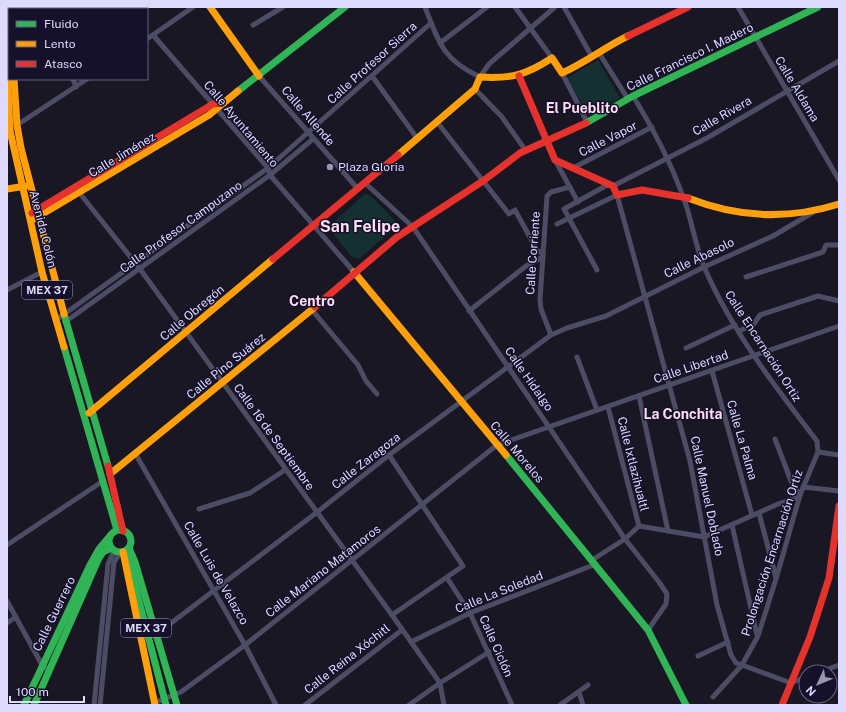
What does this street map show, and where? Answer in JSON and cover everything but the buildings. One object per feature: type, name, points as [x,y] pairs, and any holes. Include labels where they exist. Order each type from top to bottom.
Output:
[{"type":"street","points":[[148,38],[194,7]]},
{"type":"street","name":"Calle Allende","points":[[210,7],[259,76],[308,134],[358,189]]},
{"type":"street","points":[[253,25],[283,7]]},
{"type":"street","points":[[424,7],[440,43],[451,60],[480,77],[507,79],[519,76],[552,58]]},
{"type":"street","points":[[440,43],[487,7]]},
{"type":"street","points":[[514,7],[531,28],[562,73],[587,122]]},
{"type":"street","points":[[313,225],[358,189],[475,89],[480,77],[489,64],[555,7]]},
{"type":"street","name":"Calle Encarnación Ortiz","points":[[564,7],[596,55],[652,127],[683,196],[704,267],[718,296],[755,355],[817,441],[818,452]]},
{"type":"street","points":[[562,73],[596,55],[608,46],[688,7]]},
{"type":"street","name":"Calle Aldama","points":[[738,7],[839,180]]},
{"type":"street","name":"Calle Francisco I. Madero","points":[[354,272],[397,237],[414,228],[526,151],[587,122],[630,98],[818,7]]},
{"type":"street","name":"Calle Jiménez","points":[[29,218],[77,191],[222,103],[259,76],[341,8]]},
{"type":"street","name":"Calle Profesor Sierra","points":[[308,134],[431,23]]},
{"type":"street","name":"Calle Ayuntamiento","points":[[153,35],[268,168],[270,175],[313,225]]},
{"type":"street","name":"Avenida Colón","points":[[8,56],[8,132],[42,272],[103,481],[120,531]]},
{"type":"street","name":"Calle Rivera","points":[[568,219],[564,209],[666,157],[707,138],[786,90],[839,61]]},
{"type":"street","points":[[372,76],[417,138]]},
{"type":"street","points":[[519,76],[528,93],[546,141],[578,202]]},
{"type":"street","name":"Avenida Colón","points":[[14,80],[17,125],[30,184],[65,319],[110,474],[120,531]]},
{"type":"street","points":[[73,80],[76,87]]},
{"type":"street","points":[[17,125],[86,80]]},
{"type":"street","points":[[475,89],[502,117],[526,151]]},
{"type":"street","points":[[437,122],[509,214],[515,210],[537,250],[543,256],[526,266],[469,311]]},
{"type":"street","name":"Calle Vapor","points":[[573,168],[652,127]]},
{"type":"street","name":"Calle Profesor Campuzano","points":[[223,204],[308,134]]},
{"type":"street","name":"Calle Profesor Campuzano","points":[[57,324],[140,270],[179,236],[214,210],[270,175],[313,139]]},
{"type":"street","points":[[555,160],[611,185]]},
{"type":"street","name":"Calle Hidalgo","points":[[365,183],[414,228],[469,311],[626,538],[667,594],[666,604],[648,630]]},
{"type":"street","points":[[7,189],[22,188],[30,184]]},
{"type":"street","name":"Calle Manuel Doblado","points":[[611,185],[617,195],[690,461],[717,605],[731,655],[736,663],[742,665]]},
{"type":"street","name":"Calle Corriente","points":[[553,335],[541,309],[540,300],[547,196],[551,192],[570,187]]},
{"type":"street","points":[[557,224],[617,195],[642,190],[683,196],[713,208],[740,214],[767,215],[814,212]]},
{"type":"street","name":"Calle 16 de Septiembre","points":[[77,191],[135,263],[185,334],[392,615],[440,683],[444,705]]},
{"type":"street","name":"Calle Abasolo","points":[[567,328],[606,316],[704,267],[773,236],[814,212],[839,204]]},
{"type":"street","points":[[568,219],[597,270]]},
{"type":"street","name":"Calle Morelos","points":[[313,225],[354,272],[594,562],[648,630],[686,705]]},
{"type":"street","name":"Calle Obregón","points":[[84,416],[185,334],[313,225]]},
{"type":"street","name":"Calle Profesor Campuzano","points":[[65,319],[135,263],[179,236]]},
{"type":"street","points":[[746,277],[823,252],[826,245],[839,245]]},
{"type":"street","points":[[7,290],[42,272]]},
{"type":"street","name":"Calle Pino Suárez","points":[[110,474],[312,310],[354,272]]},
{"type":"street","points":[[739,330],[753,325],[760,315],[818,296],[839,301]]},
{"type":"street","points":[[312,310],[358,365],[366,381],[377,394]]},
{"type":"street","points":[[686,348],[735,325]]},
{"type":"street","name":"Calle Libertad","points":[[497,445],[839,326]]},
{"type":"street","name":"Calle Zaragoza","points":[[140,642],[149,640],[316,513],[389,455],[508,367],[553,335],[567,328]]},
{"type":"street","points":[[577,357],[597,410]]},
{"type":"street","name":"Calle La Palma","points":[[712,371],[752,515]]},
{"type":"street","points":[[639,396],[668,531]]},
{"type":"street","name":"Calle Ixtlazihualtl","points":[[608,407],[638,527]]},
{"type":"street","points":[[638,527],[704,537],[799,496],[775,439]]},
{"type":"street","name":"Calle Mariano Matamoros","points":[[154,704],[165,702],[245,645],[423,506],[497,445]]},
{"type":"street","points":[[818,452],[839,455]]},
{"type":"street","name":"Prolongación Encarnación Ortiz","points":[[713,697],[742,665],[758,636],[776,579],[799,496],[818,452]]},
{"type":"street","name":"Calle Luis de Velazco","points":[[135,453],[245,645],[276,705]]},
{"type":"street","points":[[389,455],[423,506]]},
{"type":"street","points":[[199,509],[250,493],[285,470]]},
{"type":"street","points":[[7,545],[103,481]]},
{"type":"street","points":[[803,488],[839,491]]},
{"type":"street","name":"Calle Reina Xóchitl","points":[[392,615],[463,566],[423,506]]},
{"type":"street","points":[[782,705],[810,638],[829,578],[839,506]]},
{"type":"street","points":[[759,513],[776,579]]},
{"type":"street","points":[[732,525],[758,636]]},
{"type":"street","name":"Calle La Soledad","points":[[411,642],[470,613],[594,562],[638,527]]},
{"type":"street","name":"Calle Guerrero","points":[[34,705],[72,611],[103,543],[110,536],[120,531]]},
{"type":"street","name":"MEX 37","points":[[120,531],[131,538],[121,550]]},
{"type":"street","name":"MEX 37","points":[[110,536],[109,543],[121,550],[149,640],[165,702]]},
{"type":"street","points":[[121,550],[135,562],[177,705]]},
{"type":"street","points":[[121,550],[154,704]]},
{"type":"street","points":[[94,705],[108,564],[121,550]]},
{"type":"street","points":[[100,705],[114,562],[121,550]]},
{"type":"street","name":"Calle Guerrero","points":[[88,576],[103,552],[121,550]]},
{"type":"street","name":"Calle Ciclón","points":[[447,578],[470,613],[512,705]]},
{"type":"street","points":[[7,601],[42,665],[49,671]]},
{"type":"street","name":"Calle Guerrero","points":[[24,705],[42,665],[72,611]]},
{"type":"street","points":[[7,623],[16,617]]},
{"type":"street","name":"Calle Reina Xóchitl","points":[[305,705],[402,630]]},
{"type":"street","points":[[698,656],[728,642]]},
{"type":"street","points":[[410,705],[440,683],[489,652]]},
{"type":"street","points":[[98,663],[104,664]]},
{"type":"street","points":[[742,665],[791,682],[798,680]]},
{"type":"street","points":[[560,705],[588,685]]},
{"type":"street","points":[[579,692],[583,705]]},
{"type":"green space","points":[[598,60],[620,98],[589,116],[567,78]]},
{"type":"green space","points":[[365,194],[370,195],[397,223],[397,226],[359,259],[351,256],[328,227]]},
{"type":"traffic: fast","points":[[238,91],[345,7]]},
{"type":"traffic: fast","points":[[586,123],[633,96],[818,7]]},
{"type":"traffic: fast","points":[[64,314],[108,466]]},
{"type":"traffic: fast","points":[[64,347],[117,530]]},
{"type":"traffic: fast","points":[[506,455],[648,630],[686,705]]},
{"type":"traffic: fast","points":[[120,530],[128,533],[131,541],[128,549],[120,552],[112,549],[109,541],[112,533],[120,530]]},
{"type":"traffic: fast","points":[[24,705],[90,565],[99,549],[110,536]]},
{"type":"traffic: fast","points":[[34,705],[98,560],[103,552],[111,548]]},
{"type":"traffic: fast","points":[[129,548],[135,562],[177,705]]},
{"type":"traffic: fast","points":[[126,551],[166,705]]},
{"type":"traffic: slow","points":[[210,7],[259,76]]},
{"type":"traffic: slow","points":[[398,155],[475,89],[480,77],[518,75],[543,64],[552,58],[562,73],[579,65],[628,36]]},
{"type":"traffic: slow","points":[[8,55],[7,67],[10,131],[42,272],[64,347]]},
{"type":"traffic: slow","points":[[14,80],[17,125],[21,148],[64,314]]},
{"type":"traffic: slow","points":[[34,219],[209,115],[238,91]]},
{"type":"traffic: slow","points":[[7,189],[26,186]]},
{"type":"traffic: slow","points":[[688,198],[726,210],[763,214],[801,213],[839,204]]},
{"type":"traffic: slow","points":[[89,413],[273,259]]},
{"type":"traffic: slow","points":[[354,272],[506,455]]},
{"type":"traffic: slow","points":[[110,474],[315,307]]},
{"type":"traffic: slow","points":[[123,552],[155,705]]},
{"type":"traffic: jam","points":[[628,36],[688,7]]},
{"type":"traffic: jam","points":[[519,76],[555,160],[613,186],[617,195],[642,190],[688,198]]},
{"type":"traffic: jam","points":[[32,213],[213,104],[222,103]]},
{"type":"traffic: jam","points":[[315,307],[397,237],[483,181],[520,153],[586,123]]},
{"type":"traffic: jam","points":[[273,259],[398,155]]},
{"type":"traffic: jam","points":[[108,466],[123,531]]},
{"type":"traffic: jam","points":[[782,705],[810,637],[829,578],[839,506]]},
{"type":"place","name":"Plaza Gloria","points":[[330,167]]},
{"type":"district","name":"El Pueblito","points":[[582,108]]},
{"type":"district","name":"San Felipe","points":[[360,226]]},
{"type":"district","name":"Centro","points":[[312,301]]},
{"type":"district","name":"La Conchita","points":[[683,414]]}]
